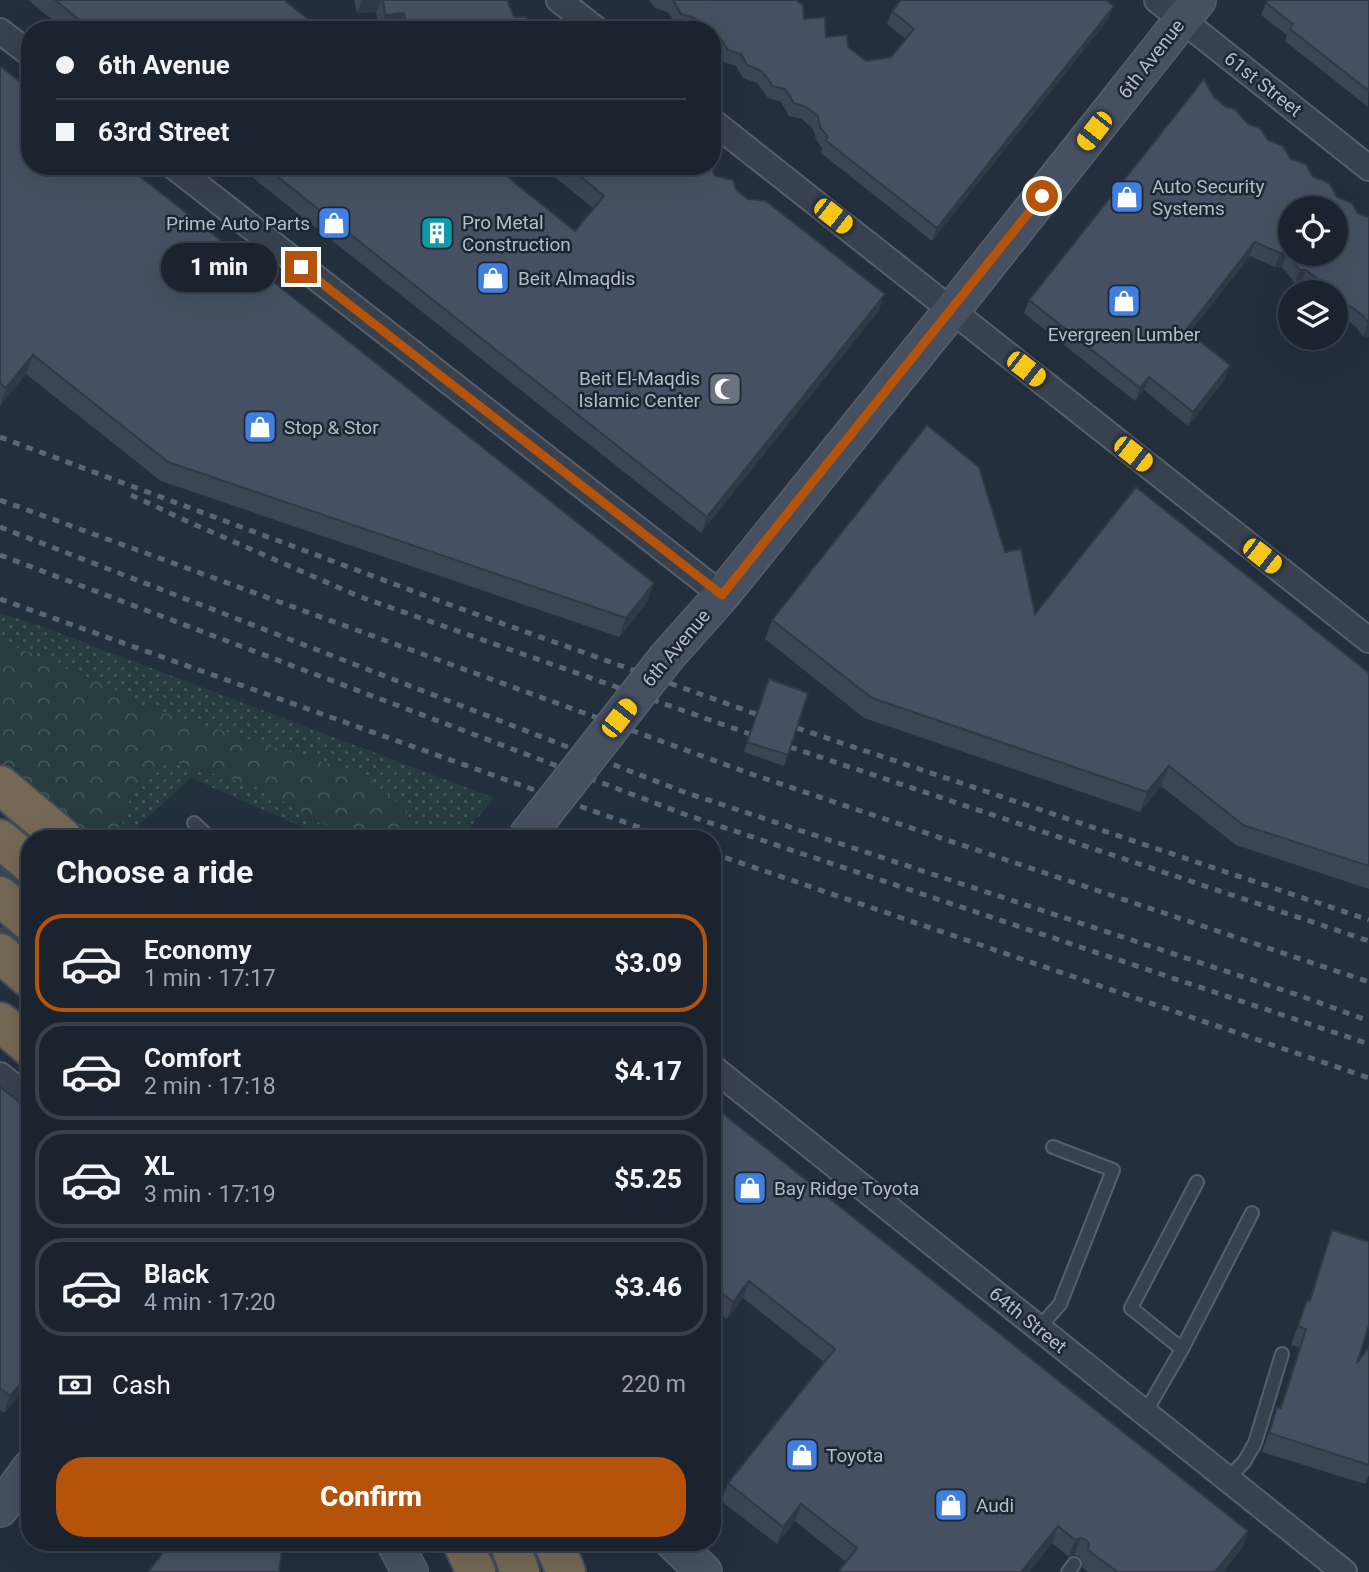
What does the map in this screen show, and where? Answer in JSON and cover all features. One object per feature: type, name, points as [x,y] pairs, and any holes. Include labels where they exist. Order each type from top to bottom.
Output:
[{"type":"highway","points":[[0,785],[53,830]]},
{"type":"highway","points":[[0,839],[21,856]]},
{"type":"highway","points":[[0,896],[21,914]]},
{"type":"highway","points":[[0,953],[21,971]]},
{"type":"highway","points":[[0,1022],[21,1040]]},
{"type":"highway","points":[[466,1551],[476,1572]]},
{"type":"highway","points":[[512,1551],[520,1572]]},
{"type":"highway","points":[[557,1551],[566,1572]]},
{"type":"main road","name":"6th Avenue","points":[[531,830],[666,658],[722,595],[952,310],[1179,7]]},
{"type":"main road","points":[[399,1551],[410,1572]]},
{"type":"main road","points":[[682,1551],[704,1572]]},
{"type":"street","points":[[559,0],[586,21]]},
{"type":"street","name":"61st Street","points":[[1179,7],[1369,168]]},
{"type":"street","points":[[0,31],[21,47]]},
{"type":"street","points":[[721,128],[1369,640]]},
{"type":"street","points":[[185,175],[722,595]]},
{"type":"street","name":"64th Street","points":[[721,1074],[1344,1572]]},
{"type":"street","points":[[0,1075],[21,1092]]},
{"type":"lane","points":[[194,823],[202,830]]},
{"type":"lane","points":[[1039,1328],[1060,1304],[1113,1170],[1053,1147]]},
{"type":"lane","points":[[1182,1349],[1131,1308],[1197,1182]]},
{"type":"lane","points":[[1144,1413],[1182,1349],[1252,1213]]},
{"type":"lane","points":[[1227,1479],[1244,1462],[1255,1443],[1282,1354]]},
{"type":"green space","points":[[0,613],[494,798],[468,830],[309,830],[191,778],[138,826],[141,830],[83,830],[0,761]]},
{"type":"green space","points":[[0,640],[125,694],[135,704],[365,775],[409,812],[406,830],[344,830],[320,823],[259,788],[168,760],[151,768],[122,813],[123,830],[69,830],[12,818],[0,809]]},
{"type":"building","points":[[55,0],[284,0],[311,21],[81,21]]},
{"type":"building","points":[[383,0],[507,0],[514,17],[526,17],[530,21],[405,21],[404,13],[385,15]]},
{"type":"building","points":[[673,0],[796,0],[803,5],[804,19],[825,17],[826,37],[847,35],[848,47],[866,61],[891,57],[914,29],[892,11],[901,0],[1106,0],[1114,6],[937,228],[825,140],[828,137],[820,127],[818,116],[806,107],[794,103],[785,89],[773,86],[762,71],[747,65],[741,54],[728,50],[721,39],[721,21],[697,21],[681,14]]},
{"type":"building","points":[[1268,0],[1369,0],[1369,91],[1290,29],[1293,24],[1266,3]]},
{"type":"building","name":"Stop & Stor","points":[[0,66],[21,82],[21,175],[138,175],[654,583],[626,618],[168,462],[33,355],[6,388],[0,383]]},
{"type":"building","points":[[1204,79],[1213,96],[1226,107],[1235,109],[1248,124],[1260,128],[1268,140],[1283,146],[1291,159],[1306,164],[1313,177],[1330,184],[1336,196],[1278,196],[1278,252],[1255,242],[1186,330],[1230,365],[1193,412],[1149,377],[1140,388],[1029,300]]},
{"type":"building","points":[[275,175],[505,175],[575,231],[604,196],[579,175],[715,175],[733,180],[736,190],[748,199],[766,201],[885,294],[707,517]]},
{"type":"building","points":[[1348,201],[1352,203],[1358,214],[1369,217],[1369,323],[1348,306],[1348,280],[1317,280],[1306,270],[1300,270],[1297,266],[1348,266]]},
{"type":"building","points":[[927,425],[979,467],[1005,552],[1021,549],[1035,614],[1136,487],[1369,673],[1369,866],[1243,825],[1169,766],[1147,792],[872,698],[772,620]]},
{"type":"building","points":[[769,679],[808,693],[788,755],[747,742]]},
{"type":"building","points":[[0,1087],[21,1103],[21,1383],[10,1396],[0,1388]]},
{"type":"building","points":[[721,1112],[1248,1531],[1215,1572],[1115,1572],[1088,1550],[1089,1544],[1086,1540],[1075,1540],[1058,1526],[1021,1572],[841,1572],[839,1571],[857,1548],[801,1504],[783,1527],[728,1483],[835,1349],[749,1281],[733,1302],[721,1292]]},
{"type":"building","points":[[1332,1230],[1369,1242],[1369,1325],[1357,1363],[1369,1347],[1369,1465],[1269,1433],[1277,1407],[1281,1408],[1306,1329],[1298,1326],[1307,1300],[1310,1301]]},
{"type":"building","points":[[164,1551],[282,1551],[279,1572],[148,1572]]},
{"type":"tunnel","points":[[0,863],[21,880]]},
{"type":"tunnel","points":[[0,928],[21,943]]},
{"type":"railway","points":[[0,437],[445,603],[756,714]]},
{"type":"railway","points":[[131,495],[358,596],[750,734]]},
{"type":"railway","points":[[0,500],[754,775],[1369,982]]},
{"type":"railway","points":[[0,527],[684,792],[1304,997],[1369,1021]]},
{"type":"railway","points":[[0,555],[684,814],[1369,1044]]},
{"type":"railway","points":[[0,599],[647,830]]},
{"type":"railway","points":[[797,728],[1369,920]]},
{"type":"railway","points":[[790,747],[1369,941]]},
{"type":"railway","points":[[721,856],[1369,1078]]},
{"type":"place","name":"Auto Security Systems","points":[[1127,197]]},
{"type":"place","name":"Prime Auto Parts","points":[[334,223]]},
{"type":"place","name":"Pro Metal Construction","points":[[437,233]]},
{"type":"place","name":"Beit Almaqdis","points":[[493,278]]},
{"type":"place","name":"Evergreen Lumber","points":[[1124,301]]},
{"type":"place","name":"Beit El-Maqdis Islamic Center","points":[[725,389]]},
{"type":"place","name":"Stop & Stor","points":[[260,427]]},
{"type":"place","name":"Bay Ridge Toyota","points":[[750,1188]]},
{"type":"place","name":"Toyota","points":[[802,1455]]},
{"type":"place","name":"Audi","points":[[951,1505]]},
{"type":"route","points":[[301,267],[722,595],[1042,196]]}]
